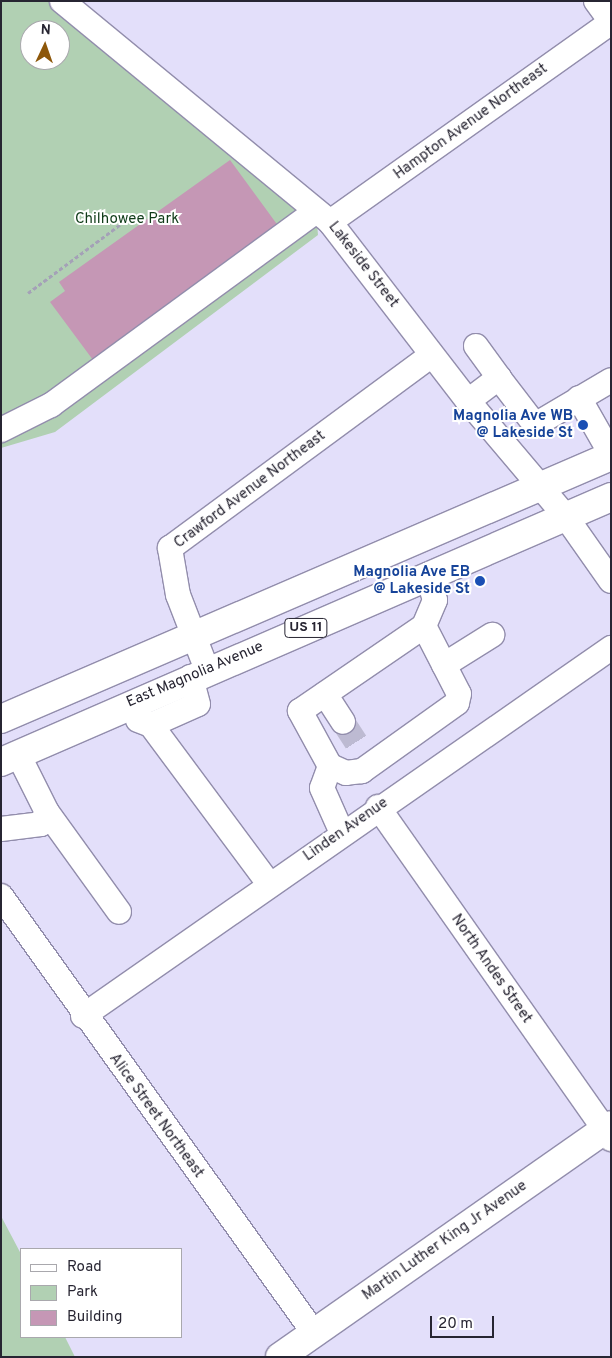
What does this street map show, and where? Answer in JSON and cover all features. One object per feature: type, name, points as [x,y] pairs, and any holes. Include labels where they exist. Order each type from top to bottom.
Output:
[{"type":"main road","name":"US 11","points":[[1,719],[191,635],[611,455]]},
{"type":"main road","name":"East Magnolia Avenue","points":[[9,758],[129,703],[428,577],[611,497]]},
{"type":"main road","name":"Martin Luther King Jr Avenue","points":[[280,1357],[608,1131]]},
{"type":"street","name":"Lakeside Street","points":[[62,1],[323,216],[468,401],[541,486],[610,577]]},
{"type":"street","points":[[596,1],[611,22]]},
{"type":"street","name":"Hampton Avenue Northeast","points":[[1,430],[51,405],[323,216],[611,22]]},
{"type":"street","points":[[476,346],[535,425],[611,380]]},
{"type":"street","name":"Crawford Avenue Northeast","points":[[151,725],[198,704],[199,674],[191,635],[172,575],[170,548],[432,356]]},
{"type":"street","points":[[468,401],[499,378]]},
{"type":"street","points":[[579,398],[611,455]]},
{"type":"street","points":[[334,688],[385,667],[409,650],[417,630],[435,600],[428,577]]},
{"type":"street","points":[[417,630],[444,665],[460,694],[457,703],[366,758],[346,773],[330,766],[300,711],[417,630]]},
{"type":"street","points":[[444,665],[492,635]]},
{"type":"street","name":"Linden Avenue","points":[[83,1016],[342,832],[611,648]]},
{"type":"street","points":[[334,688],[343,722]]},
{"type":"street","points":[[129,703],[140,723],[151,725],[269,884]]},
{"type":"street","points":[[9,758],[119,912]]},
{"type":"street","points":[[330,766],[322,788],[342,832]]},
{"type":"street","name":"North Andes Street","points":[[378,807],[608,1131]]},
{"type":"street","points":[[1,829],[41,824],[47,812]]},
{"type":"street","name":"Alice Street Northeast","points":[[1,896],[83,1016],[314,1333]]},
{"type":"path","points":[[28,294],[129,218]]},
{"type":"green space","name":"Chilhowee Park","points":[[1,1],[62,1],[316,211],[318,235],[55,432],[1,448]]},
{"type":"green space","points":[[1,1216],[20,1252],[20,1338],[66,1338],[75,1357],[1,1357]]},
{"type":"building","points":[[230,160],[279,227],[93,360],[50,302],[65,291],[59,282]]},
{"type":"tunnel","points":[[343,722],[361,750]]},
{"type":"place","name":"Magnolia Ave WB @ Lakeside St","points":[[583,425]]},
{"type":"place","name":"Magnolia Ave EB @ Lakeside St","points":[[480,581]]}]
